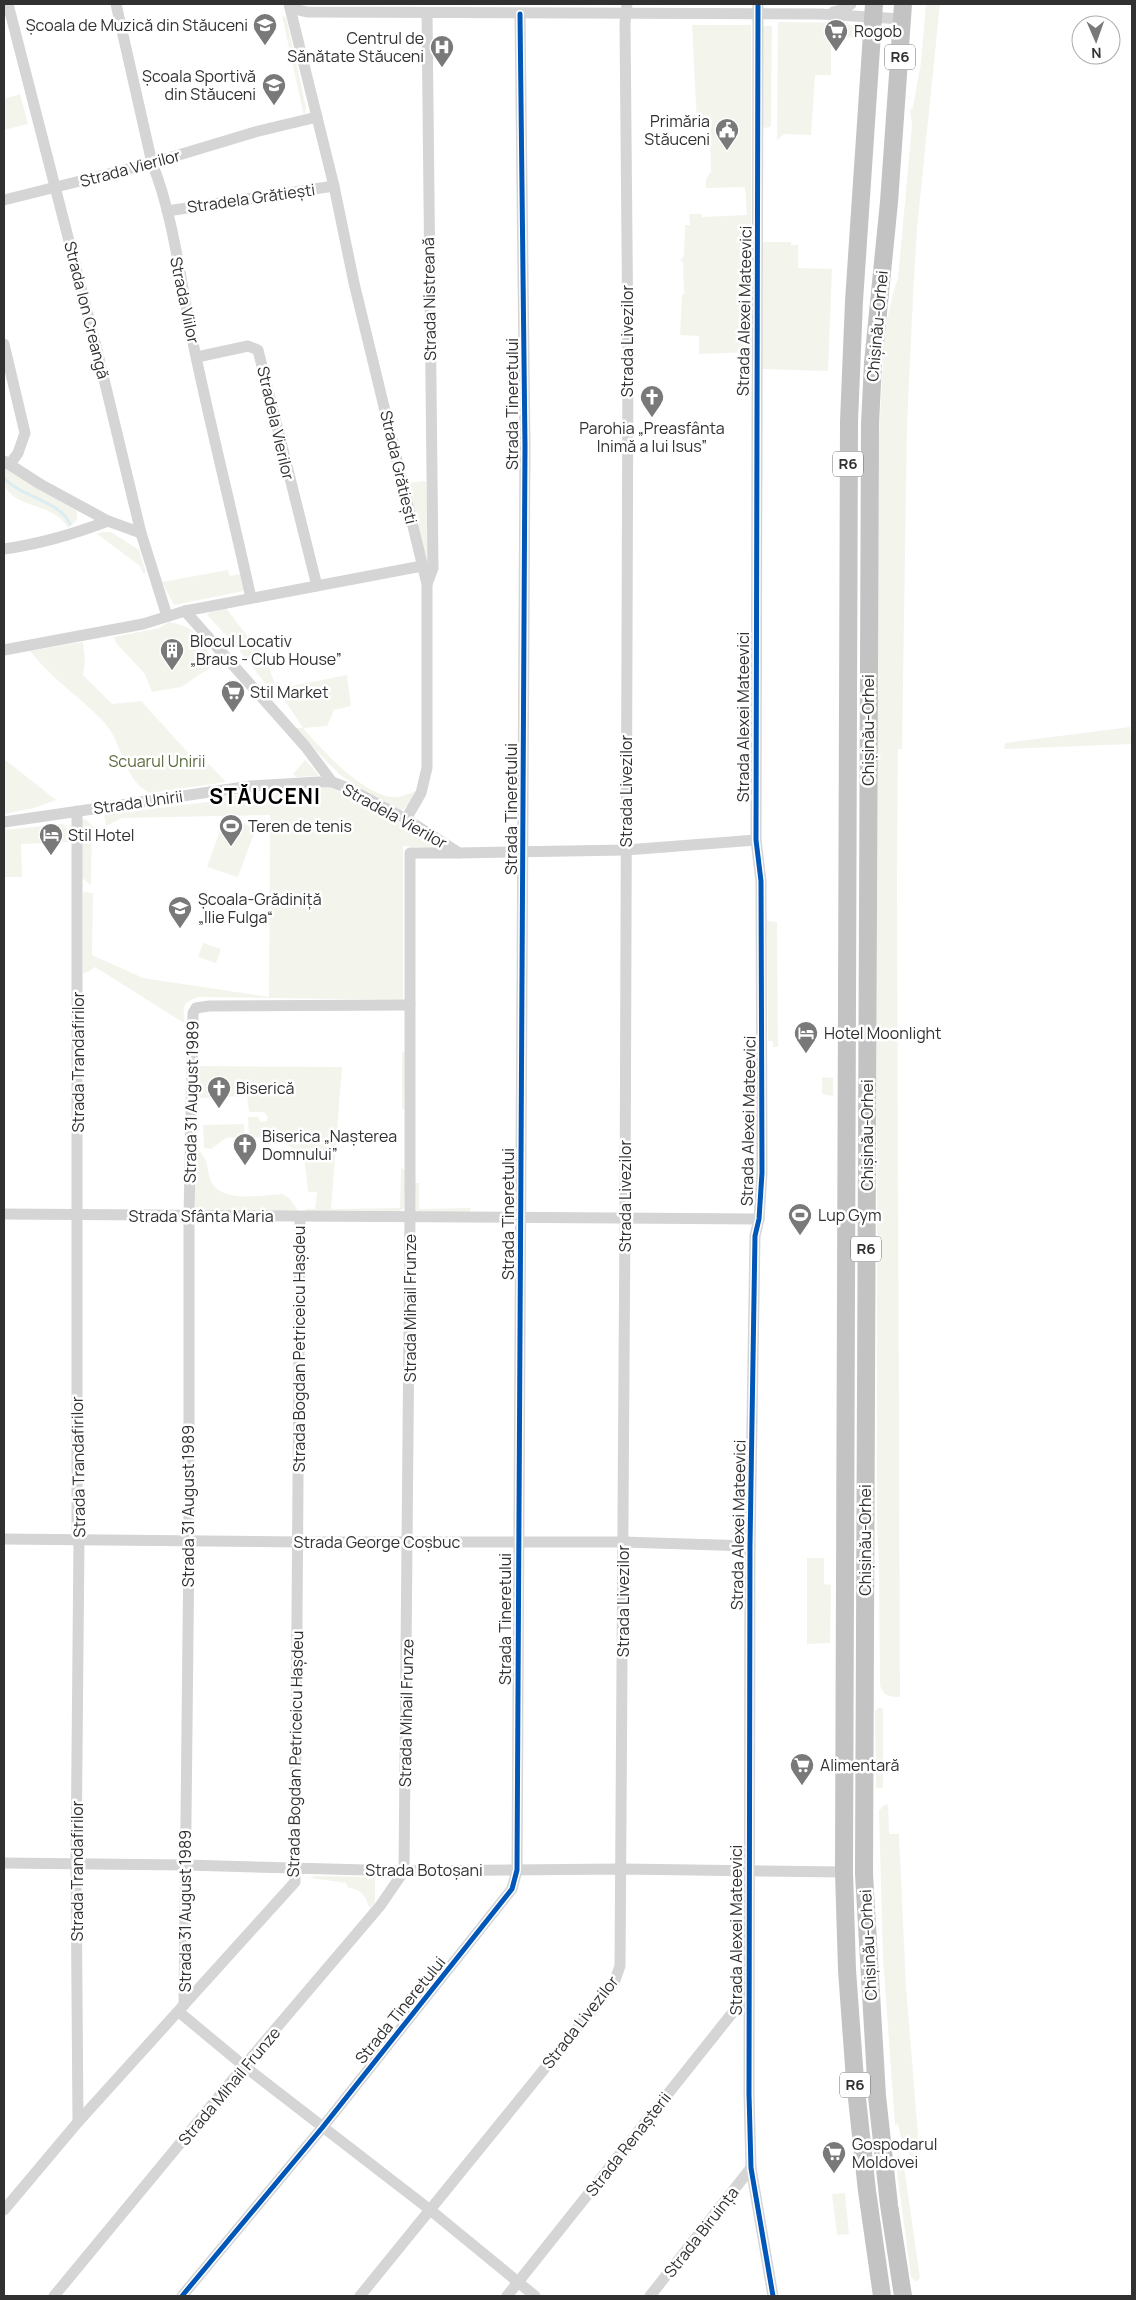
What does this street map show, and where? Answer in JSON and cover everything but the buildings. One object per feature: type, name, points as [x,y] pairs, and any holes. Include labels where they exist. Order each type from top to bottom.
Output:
[{"type":"highway","name":"Chișinău-Orhei","points":[[873,10],[849,421],[844,1872],[847,1970],[855,2080],[867,2191],[882,2296]]},
{"type":"highway","name":"Chișinău-Orhei","points":[[902,11],[889,202],[873,363],[870,424],[864,1874],[876,2096],[889,2206],[903,2296]]},
{"type":"street","name":"Strada Ion Creangă","points":[[8,4],[56,187],[141,534],[167,616]]},
{"type":"street","name":"Strada Viilor","points":[[116,4],[152,163],[159,180],[167,211],[196,357],[251,598]]},
{"type":"street","points":[[821,14],[845,9],[851,4]]},
{"type":"street","points":[[289,6],[307,12],[520,14],[626,9],[758,9],[821,14],[873,10],[902,11]]},
{"type":"street","name":"Strada Grătiești","points":[[289,6],[334,186],[354,283],[427,584],[427,768],[421,793],[406,819]]},
{"type":"street","name":"Strada Livezilor","points":[[360,2296],[614,1983],[620,1966],[628,371],[626,9]]},
{"type":"street","name":"Strada Alexei Mateevici","points":[[758,9],[756,840],[761,881],[762,1174],[759,1219],[755,1236],[750,1546],[748,1871],[751,2168],[773,2296]]},
{"type":"street","name":"Strada Nistreană","points":[[427,13],[433,568],[427,584]]},
{"type":"street","name":"Strada Tineretului","points":[[182,2296],[322,2128],[512,1889],[517,1870],[525,446],[520,14]]},
{"type":"street","name":"Strada Vierilor","points":[[4,200],[152,163],[255,132],[317,117]]},
{"type":"street","name":"Stradela Grătiești","points":[[167,211],[334,186]]},
{"type":"street","points":[[4,344],[25,433],[18,453],[7,462],[40,484],[108,521],[141,534]]},
{"type":"street","name":"Stradela Vierilor","points":[[196,357],[248,346],[258,350],[317,586]]},
{"type":"street","points":[[4,549],[74,534],[108,521]]},
{"type":"street","points":[[4,650],[143,624],[185,611],[422,566]]},
{"type":"street","name":"Stradela Vierilor","points":[[185,611],[305,746],[332,782],[348,788],[406,819],[458,852],[626,850],[756,840]]},
{"type":"street","name":"Strada Unirii","points":[[4,822],[271,783],[332,782]]},
{"type":"street","name":"Strada Trandafirilor","points":[[77,811],[77,1532],[79,1539],[76,1864],[78,2122]]},
{"type":"street","name":"Strada Mihail Frunze","points":[[54,2296],[244,2066],[380,1906],[404,1871],[410,1218],[410,852],[458,852]]},
{"type":"street","name":"Strada 31 August 1989","points":[[182,2008],[185,1865],[192,1020],[196,1008],[209,1006],[410,1005]]},
{"type":"street","name":"Strada Sfânta Maria","points":[[4,1214],[189,1217],[759,1219]]},
{"type":"street","name":"Strada Bogdan Petriceicu Hașdeu","points":[[4,2210],[78,2122],[295,1882],[300,1217]]},
{"type":"street","name":"Strada George Coșbuc","points":[[4,1539],[298,1542],[623,1542],[750,1546]]},
{"type":"street","name":"Strada Botoșani","points":[[4,1863],[295,1867],[404,1871],[621,1869],[844,1872]]},
{"type":"street","name":"Strada Renașterii","points":[[507,2296],[749,1992]]},
{"type":"street","points":[[182,2008],[244,2066],[429,2210],[535,2296]]},
{"type":"street","name":"Strada Biruința","points":[[650,2296],[751,2168]]},
{"type":"green space","points":[[926,4],[940,4],[917,229],[913,297],[907,425],[902,749],[898,749],[900,1697],[893,1697],[883,1692],[880,1685],[877,1529],[877,468],[885,329],[898,279],[912,125],[910,110],[913,107],[921,62]]},
{"type":"green space","points":[[282,16],[286,17],[306,107],[304,116]]},
{"type":"green space","points":[[778,22],[847,23],[856,29],[859,38],[842,37],[843,44],[831,45],[831,75],[815,75],[811,135],[784,134],[777,140]]},
{"type":"green space","points":[[692,25],[751,25],[751,352],[699,354],[699,336],[680,335],[682,295],[684,294],[683,261],[680,261],[684,255],[685,225],[690,225],[689,214],[702,214],[702,217],[747,215],[745,187],[706,188],[706,179],[711,172],[710,125],[697,125]]},
{"type":"green space","points":[[763,26],[772,26],[771,124],[770,127],[764,128],[761,126]]},
{"type":"green space","points":[[20,94],[28,124],[4,130],[4,99]]},
{"type":"green space","points":[[763,242],[791,242],[791,245],[798,245],[798,268],[832,269],[828,371],[762,369]]},
{"type":"green space","points":[[4,467],[77,511],[77,520],[68,528],[54,514],[18,499],[10,493],[4,484]]},
{"type":"green space","points":[[426,481],[429,568],[427,572],[406,483]]},
{"type":"green space","points":[[111,532],[139,550],[146,573],[143,573],[140,566],[97,534]]},
{"type":"green space","points":[[228,570],[230,576],[241,574],[244,591],[174,605],[162,582]]},
{"type":"green space","points":[[226,608],[267,662],[277,689],[272,692],[236,646],[207,615],[210,612]]},
{"type":"green space","points":[[169,622],[187,627],[199,636],[207,649],[211,667],[181,687],[152,692],[145,674],[116,643],[114,637],[159,628]]},
{"type":"green space","name":"Scuarul Unirii","points":[[83,642],[85,660],[83,675],[112,704],[141,701],[203,769],[209,764],[226,782],[150,793],[142,788],[130,774],[107,726],[48,671],[30,651]]},
{"type":"green space","points":[[347,675],[351,706],[334,710],[327,726],[303,728],[277,689]]},
{"type":"green space","points":[[1130,727],[1132,744],[1004,749],[1005,743]]},
{"type":"green space","points":[[294,728],[303,728],[343,770],[368,788],[392,797],[402,796],[418,790],[410,805],[401,810],[359,788],[339,774]]},
{"type":"green space","points":[[4,759],[56,800],[34,808],[4,814]]},
{"type":"green space","points":[[305,760],[319,775],[296,777],[293,774]]},
{"type":"green space","points":[[331,788],[353,797],[445,849],[403,846],[403,1000],[198,997],[186,1004],[184,1023],[95,967],[83,973],[83,892],[93,893],[92,955],[143,978],[269,997],[270,815],[122,818],[106,826],[104,815],[215,801],[215,797],[258,792],[261,799],[269,798],[271,789]]},
{"type":"green space","name":"Teren de tenis","points":[[225,817],[256,828],[238,877],[207,867]]},
{"type":"green space","points":[[82,819],[85,819],[97,830],[92,831],[91,885],[82,878]]},
{"type":"green space","points":[[63,824],[68,829],[69,842],[21,844],[22,877],[4,877],[4,830]]},
{"type":"green space","points":[[767,921],[777,922],[778,1047],[773,1047],[773,1041],[768,1041]]},
{"type":"green space","points":[[203,943],[221,949],[216,963],[198,957]]},
{"type":"green space","points":[[402,1052],[405,1053],[404,1109],[402,1109]]},
{"type":"green space","points":[[198,1066],[342,1067],[331,1209],[400,1208],[401,1168],[406,1170],[404,1208],[399,1212],[308,1212],[305,1209],[315,1209],[317,1192],[308,1192],[304,1155],[278,1141],[249,1137],[248,1117],[258,1117],[261,1122],[266,1121],[268,1117],[264,1112],[249,1112],[247,1096],[199,1098]]},
{"type":"green space","points":[[822,1077],[833,1078],[833,1096],[822,1094]]},
{"type":"green space","points":[[244,1124],[245,1137],[226,1138],[211,1149],[204,1148],[203,1125]]},
{"type":"green space","points":[[198,1125],[198,1151],[205,1158],[213,1184],[220,1191],[240,1196],[282,1194],[289,1198],[297,1209],[295,1212],[195,1210],[195,1126]]},
{"type":"green space","points":[[415,1183],[419,1183],[419,1209],[471,1208],[469,1212],[420,1212],[416,1210]]},
{"type":"green space","points":[[807,1558],[824,1558],[824,1584],[831,1585],[830,1643],[807,1644]]},
{"type":"green space","points":[[880,1707],[883,1709],[883,1788],[876,1788],[875,1711]]},
{"type":"green space","points":[[888,1804],[889,1834],[899,1834],[906,1987],[920,2159],[910,2155],[907,2151],[898,2124],[895,2125],[883,1958],[879,1811]]},
{"type":"green space","points":[[314,1876],[375,1877],[375,1903],[370,1908],[360,1891],[348,1888],[346,1883],[311,1878]]},
{"type":"green space","points":[[899,2168],[903,2168],[905,2173],[920,2278],[916,2282],[911,2277],[897,2171]]},
{"type":"green space","points":[[845,2193],[849,2234],[837,2235],[832,2194]]},
{"type":"waterway","points":[[4,478],[20,490],[58,510],[70,524]]},
{"type":"cycle path","points":[[758,4],[756,840],[761,881],[762,1173],[759,1219],[755,1236],[750,1546],[749,2094],[751,2168],[773,2296]]},
{"type":"cycle path","points":[[182,2296],[322,2128],[512,1889],[517,1870],[525,446],[520,14]]},
{"type":"place","name":"Școala de Muzică din Stăuceni","points":[[265,46]]},
{"type":"place","name":"Rogob","points":[[836,52]]},
{"type":"place","name":"Centrul de Sănătate Stăuceni","points":[[442,68]]},
{"type":"place","name":"Școala Sportivă din Stăuceni","points":[[274,106]]},
{"type":"place","name":"Primăria Stăuceni","points":[[727,151]]},
{"type":"place","name":"Parohia „Preasfânta Inimă a lui Isus”","points":[[652,418]]},
{"type":"place","name":"Blocul Locativ „Braus - Club House”","points":[[172,671]]},
{"type":"place","name":"Stil Market","points":[[233,713]]},
{"type":"place","name":"Teren de tenis","points":[[231,847]]},
{"type":"place","name":"Stil Hotel","points":[[51,856]]},
{"type":"place","name":"Școala-Grădiniță „Ilie Fulga“","points":[[180,929]]},
{"type":"place","name":"Hotel Moonlight","points":[[806,1054]]},
{"type":"place","name":"Biserică","points":[[219,1109]]},
{"type":"place","name":"Biserica „Nașterea Domnului”","points":[[245,1166]]},
{"type":"place","name":"Lup Gym","points":[[800,1236]]},
{"type":"place","name":"Alimentară","points":[[802,1786]]},
{"type":"place","name":"Gospodarul Moldovei","points":[[834,2174]]},
{"type":"district","name":"STĂUCENI","points":[[265,797]]}]
